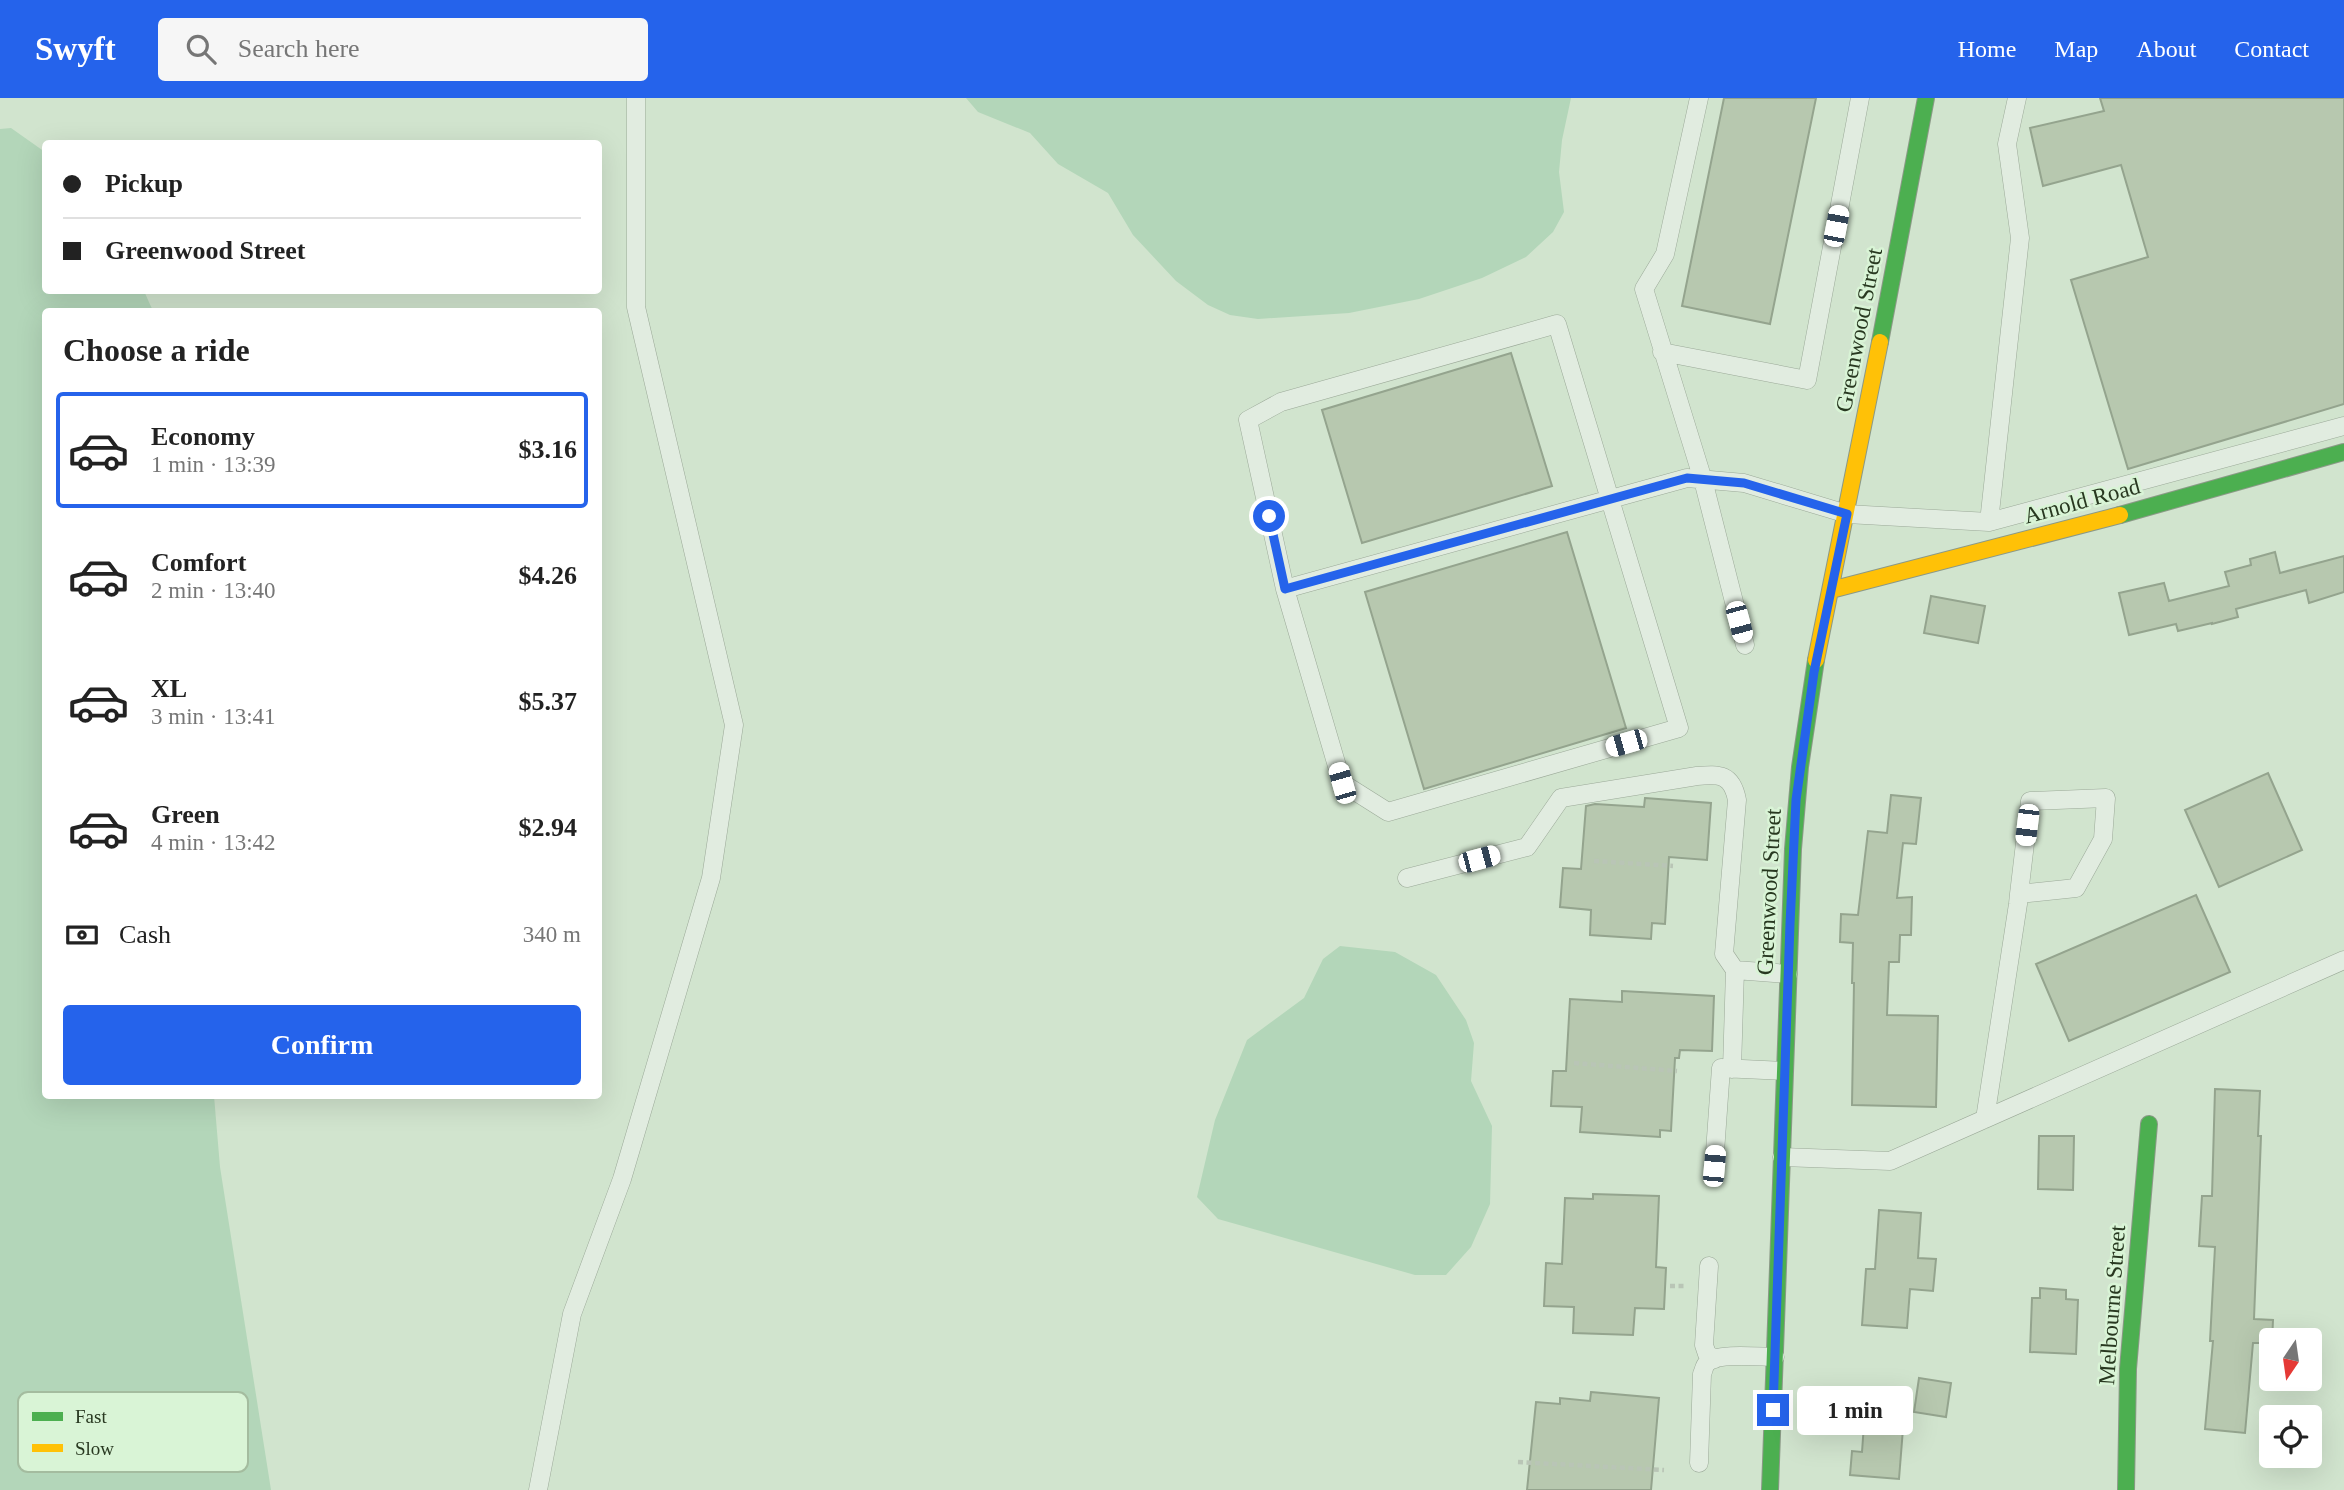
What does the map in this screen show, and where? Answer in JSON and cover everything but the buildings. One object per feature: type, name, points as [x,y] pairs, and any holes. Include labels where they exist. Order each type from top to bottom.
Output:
[{"type":"main road","name":"Greenwood Street","points":[[1770,1490],[1793,849],[1800,767],[1809,702],[1926,98]]},
{"type":"main road","name":"Arnold Road","points":[[1831,590],[2073,528],[2344,452]]},
{"type":"main road","name":"Melbourne Street","points":[[2126,1490],[2128,1369],[2149,1124]]},
{"type":"lane","points":[[538,1490],[572,1314],[622,1179],[711,878],[734,724],[636,307],[636,98]]},
{"type":"lane","points":[[1699,98],[1665,254],[1644,289],[1703,480],[1745,645]]},
{"type":"lane","points":[[1662,352],[1807,380],[1860,98]]},
{"type":"lane","points":[[1989,522],[2020,237],[2007,144],[2017,98]]},
{"type":"lane","points":[[1557,324],[1679,728],[1388,812],[1342,783],[1285,589],[1248,420],[1281,402],[1557,324]]},
{"type":"lane","points":[[1285,589],[1687,478],[1744,483],[1847,514],[1989,522],[2344,426]]},
{"type":"lane","points":[[1406,878],[1527,847],[1561,798],[1712,774],[1725,777],[1735,786],[1737,800],[1724,954],[1735,970],[1732,1069]]},
{"type":"lane","points":[[1985,1118],[2019,894],[2030,801],[2106,798],[2103,839],[2076,887],[2019,894]]},
{"type":"lane","points":[[1782,1157],[1890,1161],[2344,960]]},
{"type":"lane","points":[[1735,970],[1788,974]]},
{"type":"lane","points":[[1714,1166],[1721,1068],[1784,1071]]},
{"type":"lane","points":[[1709,1266],[1704,1345],[1707,1354],[1715,1359]]},
{"type":"lane","points":[[1699,1463],[1702,1374],[1707,1363],[1733,1356],[1775,1357]]},
{"type":"path","points":[[1594,861],[1673,866]]},
{"type":"path","points":[[1574,1063],[1677,1071]]},
{"type":"path","points":[[1518,1462],[1664,1470]]},
{"type":"green space","points":[[966,98],[1571,98],[1562,140],[1559,172],[1564,212],[1553,232],[1526,257],[1482,278],[1419,299],[1349,313],[1258,319],[1230,315],[1208,305],[1176,281],[1133,235],[1108,193],[1058,164],[1030,133],[978,112]]},
{"type":"green space","points":[[11,128],[42,150],[42,294],[145,294],[152,308],[42,308],[42,1099],[214,1099],[220,1167],[271,1490],[0,1490],[0,129]]},
{"type":"green space","points":[[1340,946],[1395,952],[1436,975],[1466,1020],[1474,1043],[1471,1081],[1492,1126],[1490,1204],[1471,1247],[1446,1275],[1415,1275],[1218,1219],[1197,1197],[1215,1120],[1247,1040],[1304,998],[1323,959]]},
{"type":"traffic: fast","points":[[1880,342],[1926,98]]},
{"type":"traffic: fast","points":[[2120,515],[2344,452]]},
{"type":"traffic: fast","points":[[1770,1490],[1793,849],[1800,767],[1816,660]]},
{"type":"traffic: fast","points":[[2126,1490],[2128,1369],[2149,1124]]},
{"type":"traffic: slow","points":[[1816,660],[1880,342]]},
{"type":"traffic: slow","points":[[1831,590],[2120,515]]},
{"type":"route","points":[[1269,516],[1285,589],[1687,478],[1744,483],[1847,514],[1814,672],[1796,800],[1773,1410]]}]
